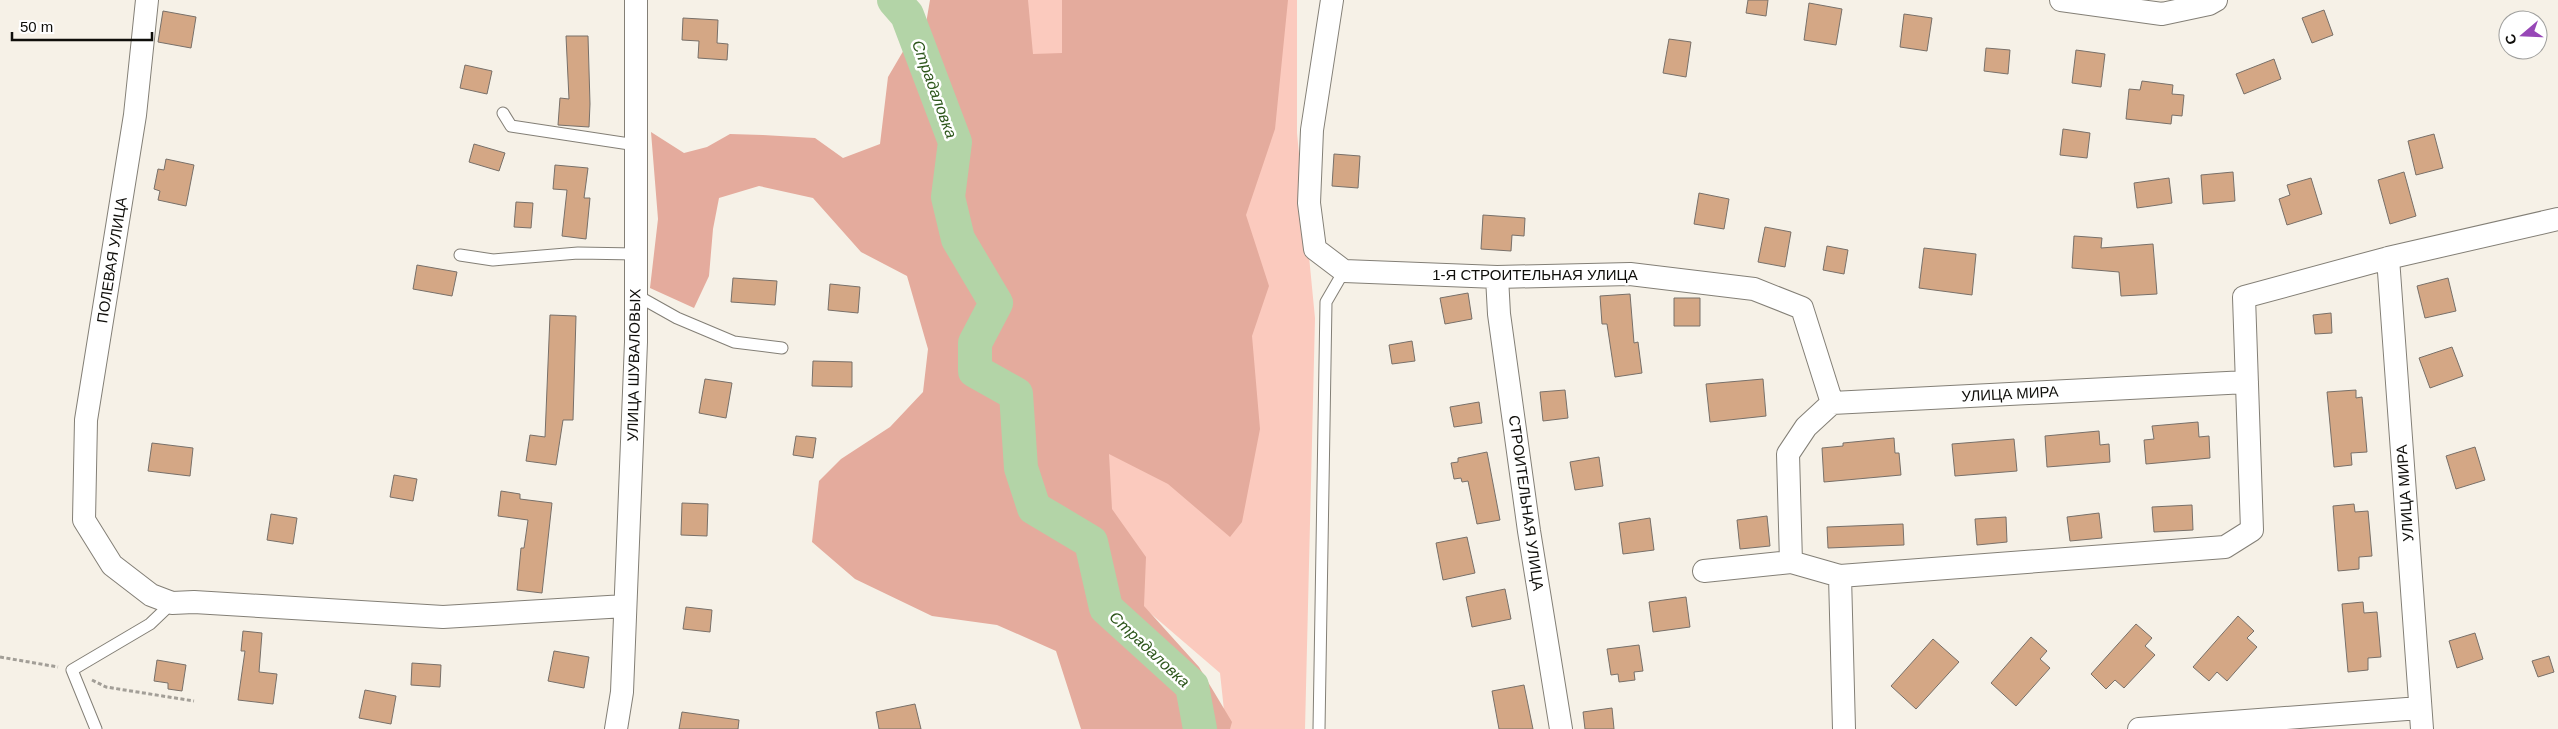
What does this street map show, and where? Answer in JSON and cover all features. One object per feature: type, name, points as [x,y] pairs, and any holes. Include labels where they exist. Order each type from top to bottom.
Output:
[{"type":"street","name":"ПОЛЕВАЯ УЛИЦА","points":[[147,0],[135,115],[86,420],[84,520],[112,565],[151,595],[172,603]]},
{"type":"street","name":"УЛИЦА ШУВАЛОВЫХ","points":[[616,729],[622,692],[636,342],[636,0]]},
{"type":"street","points":[[1332,0],[1312,130],[1309,203],[1315,249],[1344,271]]},
{"type":"street","points":[[2061,0],[2162,14],[2209,4],[2216,0]]},
{"type":"street","points":[[1704,571],[1791,562],[1840,576],[2225,547],[2252,530],[2244,297],[2388,258],[2558,219]]},
{"type":"street","name":"УЛИЦА МИРА","points":[[2388,258],[2421,719]]},
{"type":"street","name":"1-Я СТРОИТЕЛЬНАЯ УЛИЦА","points":[[1344,271],[1497,277],[1630,274],[1754,288],[1802,308],[1832,403]]},
{"type":"street","name":"СТРОИТЕЛЬНАЯ УЛИЦА","points":[[1497,277],[1503,344],[1561,729]]},
{"type":"street","name":"УЛИЦА МИРА","points":[[1832,403],[2247,382]]},
{"type":"street","points":[[1791,562],[1788,454],[1806,427],[1832,403]]},
{"type":"street","points":[[1840,576],[1844,729]]},
{"type":"street","points":[[172,603],[194,602],[443,617],[625,606]]},
{"type":"street","points":[[2139,729],[2421,719]]},
{"type":"lane","points":[[503,113],[511,126],[636,145]]},
{"type":"lane","points":[[460,254],[493,260],[578,254],[636,254]]},
{"type":"lane","points":[[1319,729],[1326,302],[1344,271]]},
{"type":"lane","points":[[636,295],[677,318],[734,342],[782,348]]},
{"type":"lane","points":[[96,729],[72,670],[150,624],[172,603]]},
{"type":"path","points":[[0,657],[72,670],[106,687],[194,701]]},
{"type":"shaded area","points":[[930,0],[1028,0],[1033,54],[1062,53],[1062,0],[1288,0],[1275,129],[1246,215],[1269,286],[1252,336],[1260,429],[1242,522],[1230,537],[1168,484],[1109,454],[1112,509],[1146,557],[1144,606],[1199,667],[1232,722],[1230,729],[1081,729],[1056,651],[997,625],[932,616],[855,579],[812,542],[819,481],[841,459],[890,427],[923,392],[928,349],[907,276],[861,252],[813,198],[759,186],[719,198],[713,229],[709,276],[694,308],[650,288],[658,219],[651,132],[684,153],[707,147],[730,134],[815,138],[843,158],[880,144],[888,77],[905,48],[923,41]]},
{"type":"shaded area","points":[[1020,0],[1297,0],[1297,133],[1315,318],[1305,729],[1226,729],[1220,673],[1128,594],[1072,496]]},
{"type":"building","points":[[1748,0],[1768,0],[1766,16],[1746,13]]},
{"type":"building","points":[[1809,3],[1842,9],[1836,45],[1804,40]]},
{"type":"building","points":[[2324,10],[2333,35],[2312,43],[2302,18]]},
{"type":"building","points":[[163,11],[196,17],[191,48],[158,42]]},
{"type":"building","points":[[1904,14],[1932,18],[1927,51],[1900,47]]},
{"type":"building","points":[[683,18],[718,20],[717,43],[728,44],[727,60],[698,58],[699,41],[682,40]]},
{"type":"building","points":[[566,36],[588,36],[589,127],[558,125],[560,98],[569,99]]},
{"type":"building","points":[[1669,39],[1691,42],[1686,77],[1663,73]]},
{"type":"building","points":[[1986,48],[2010,50],[2008,74],[1984,71]]},
{"type":"building","points":[[2076,50],[2105,54],[2101,87],[2072,83]]},
{"type":"building","points":[[2274,59],[2281,79],[2244,94],[2236,74]]},
{"type":"building","points":[[465,65],[492,71],[487,94],[460,88]]},
{"type":"building","points":[[2142,81],[2173,85],[2172,94],[2184,95],[2182,116],[2172,115],[2171,124],[2126,119],[2129,89],[2140,90]]},
{"type":"building","points":[[2063,129],[2090,133],[2087,158],[2060,155]]},
{"type":"building","points":[[2434,134],[2443,168],[2416,175],[2408,141]]},
{"type":"building","points":[[474,144],[505,153],[499,171],[469,162]]},
{"type":"building","points":[[1334,154],[1360,156],[1358,188],[1332,186]]},
{"type":"building","points":[[166,159],[194,165],[186,206],[158,200],[160,191],[154,189],[158,169],[164,170]]},
{"type":"building","points":[[555,165],[588,168],[584,198],[590,198],[586,239],[562,236],[567,190],[553,189]]},
{"type":"building","points":[[2233,172],[2235,201],[2203,204],[2201,175]]},
{"type":"building","points":[[2404,172],[2416,216],[2390,224],[2378,180]]},
{"type":"building","points":[[2169,178],[2172,203],[2137,208],[2134,183]]},
{"type":"building","points":[[2311,178],[2322,214],[2287,225],[2279,199],[2290,195],[2287,185]]},
{"type":"building","points":[[1699,193],[1729,199],[1724,229],[1694,224]]},
{"type":"building","points":[[516,202],[533,203],[531,228],[514,227]]},
{"type":"building","points":[[1483,215],[1525,218],[1524,236],[1512,235],[1511,251],[1481,249]]},
{"type":"building","points":[[1765,227],[1791,232],[1785,267],[1758,262]]},
{"type":"building","points":[[2074,236],[2102,238],[2101,248],[2153,244],[2157,294],[2121,296],[2119,272],[2072,268]]},
{"type":"building","points":[[1827,246],[1848,250],[1844,274],[1823,270]]},
{"type":"building","points":[[1924,248],[1976,254],[1972,295],[1919,288]]},
{"type":"building","points":[[417,265],[457,272],[452,296],[413,289]]},
{"type":"building","points":[[733,278],[777,281],[775,305],[731,302]]},
{"type":"building","points":[[2448,278],[2456,311],[2425,318],[2417,286]]},
{"type":"building","points":[[830,284],[860,287],[858,313],[828,310]]},
{"type":"building","points":[[1468,293],[1472,319],[1445,324],[1440,298]]},
{"type":"building","points":[[1630,294],[1634,343],[1638,342],[1642,373],[1615,377],[1607,324],[1602,324],[1600,296]]},
{"type":"building","points":[[1674,298],[1700,298],[1700,326],[1674,326]]},
{"type":"building","points":[[2331,313],[2332,333],[2315,334],[2313,315]]},
{"type":"building","points":[[550,315],[576,316],[573,420],[563,420],[556,465],[526,461],[530,435],[545,437]]},
{"type":"building","points":[[1412,341],[1415,361],[1392,364],[1389,345]]},
{"type":"building","points":[[2452,347],[2463,376],[2430,388],[2419,358]]},
{"type":"building","points":[[813,361],[852,362],[852,387],[812,386]]},
{"type":"building","points":[[705,379],[732,383],[726,418],[699,413]]},
{"type":"building","points":[[1763,379],[1766,416],[1710,422],[1706,384]]},
{"type":"building","points":[[1565,390],[1568,418],[1543,421],[1540,392]]},
{"type":"building","points":[[2356,390],[2356,398],[2362,397],[2367,452],[2351,453],[2352,465],[2334,467],[2327,392]]},
{"type":"building","points":[[1479,402],[1482,423],[1454,427],[1450,407]]},
{"type":"building","points":[[2198,422],[2199,437],[2209,436],[2210,458],[2146,464],[2144,440],[2154,439],[2152,426]]},
{"type":"building","points":[[2099,431],[2100,445],[2109,444],[2110,462],[2047,467],[2045,436]]},
{"type":"building","points":[[796,436],[816,438],[813,458],[793,455]]},
{"type":"building","points":[[1894,438],[1895,453],[1899,453],[1901,475],[1824,482],[1822,448],[1843,446],[1843,443]]},
{"type":"building","points":[[2014,439],[2017,471],[1955,476],[1952,444]]},
{"type":"building","points":[[152,443],[193,448],[190,476],[148,471]]},
{"type":"building","points":[[2475,447],[2485,480],[2456,489],[2446,456]]},
{"type":"building","points":[[1487,452],[1500,520],[1477,524],[1468,481],[1462,482],[1461,478],[1454,479],[1451,463],[1458,462],[1458,458]]},
{"type":"building","points":[[1599,457],[1603,486],[1575,490],[1570,462]]},
{"type":"building","points":[[394,475],[417,479],[413,501],[390,497]]},
{"type":"building","points":[[501,491],[520,494],[520,499],[552,503],[542,593],[517,590],[521,548],[524,548],[528,520],[498,516]]},
{"type":"building","points":[[682,503],[708,504],[707,536],[681,535]]},
{"type":"building","points":[[2354,504],[2355,512],[2368,511],[2372,556],[2359,557],[2359,569],[2338,571],[2333,506]]},
{"type":"building","points":[[2192,505],[2193,530],[2154,532],[2152,507]]},
{"type":"building","points":[[2099,513],[2102,538],[2070,541],[2067,517]]},
{"type":"building","points":[[271,514],[297,518],[293,544],[267,540]]},
{"type":"building","points":[[1767,516],[1770,546],[1740,549],[1737,520]]},
{"type":"building","points":[[2006,517],[2007,542],[1977,545],[1975,519]]},
{"type":"building","points":[[1650,518],[1654,550],[1623,554],[1619,523]]},
{"type":"building","points":[[1903,524],[1904,545],[1828,548],[1827,527]]},
{"type":"building","points":[[1467,537],[1475,573],[1443,580],[1436,543]]},
{"type":"building","points":[[1505,589],[1511,619],[1472,627],[1466,597]]},
{"type":"building","points":[[1686,597],[1690,627],[1653,632],[1649,602]]},
{"type":"building","points":[[2363,602],[2364,613],[2377,612],[2381,657],[2368,658],[2368,670],[2348,672],[2342,604]]},
{"type":"building","points":[[686,607],[712,610],[710,632],[683,629]]},
{"type":"building","points":[[2238,616],[2254,631],[2247,638],[2257,647],[2227,681],[2217,672],[2209,681],[2193,667]]},
{"type":"building","points":[[2136,624],[2152,638],[2145,646],[2155,655],[2124,688],[2115,680],[2106,689],[2091,674]]},
{"type":"building","points":[[243,631],[262,633],[259,672],[277,674],[273,704],[238,700],[245,651],[241,651]]},
{"type":"building","points":[[2475,633],[2483,659],[2457,668],[2449,641]]},
{"type":"building","points":[[2031,637],[2047,651],[2040,659],[2050,668],[2016,706],[1991,683]]},
{"type":"building","points":[[1933,639],[1959,662],[1916,709],[1891,686]]},
{"type":"building","points":[[1639,645],[1643,671],[1634,672],[1635,680],[1619,682],[1618,674],[1611,675],[1607,649]]},
{"type":"building","points":[[554,651],[589,657],[584,688],[548,681]]},
{"type":"building","points":[[2549,656],[2554,672],[2538,677],[2532,661]]},
{"type":"building","points":[[157,660],[186,665],[182,691],[168,689],[168,683],[154,681]]},
{"type":"building","points":[[412,663],[441,665],[440,687],[411,685]]},
{"type":"building","points":[[1524,685],[1533,729],[1499,729],[1492,691]]},
{"type":"building","points":[[365,690],[396,696],[391,724],[359,718]]},
{"type":"building","points":[[915,704],[921,729],[879,729],[876,712]]},
{"type":"building","points":[[1612,708],[1614,729],[1585,729],[1583,712]]},
{"type":"building","points":[[682,712],[739,720],[738,729],[679,729]]},
{"type":"waterway","name":"Страдаловка","points":[[894,0],[907,15],[955,142],[948,197],[958,239],[996,303],[975,343],[975,371],[1016,394],[1021,468],[1034,508],[1091,542],[1106,608],[1192,686],[1200,729]]}]
